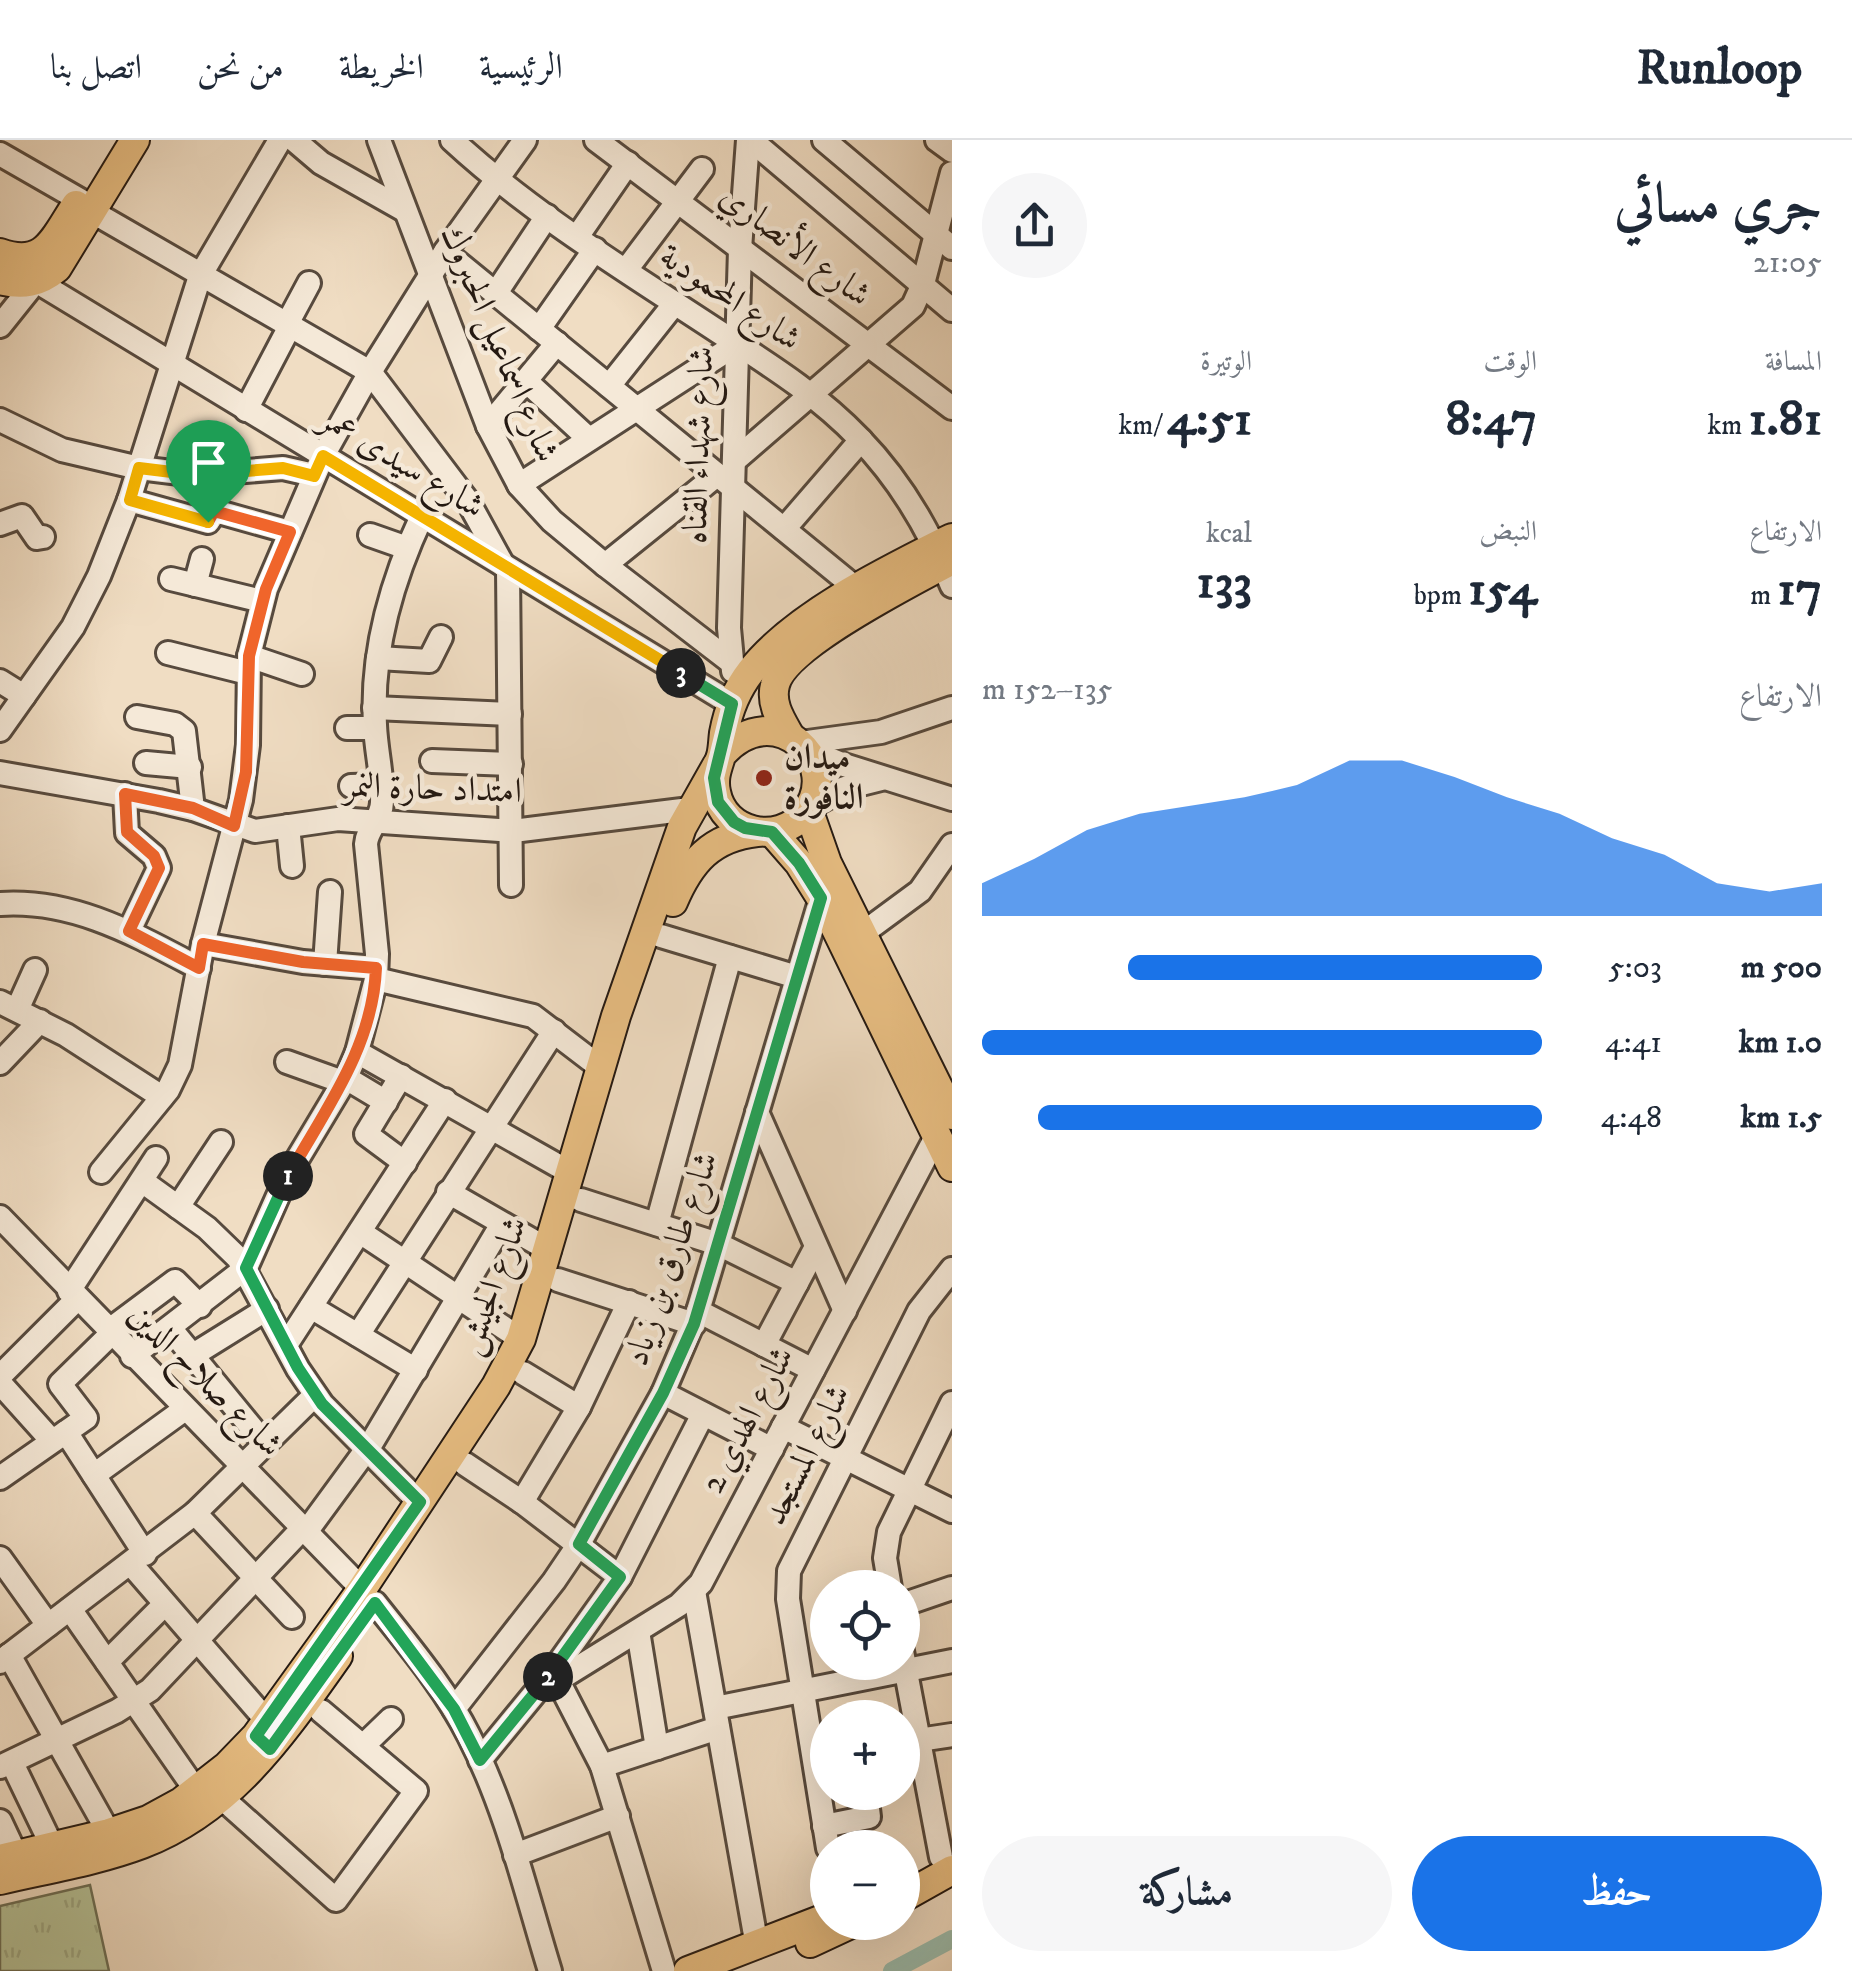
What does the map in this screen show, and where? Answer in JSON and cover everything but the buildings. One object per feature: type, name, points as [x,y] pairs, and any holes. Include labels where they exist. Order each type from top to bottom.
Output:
[{"type":"main road","points":[[0,280],[16,284],[36,281],[62,262],[116,140]]},
{"type":"main road","points":[[0,254],[24,259],[40,254],[86,206],[135,140]]},
{"type":"main road","points":[[947,559],[790,660],[775,682],[774,695],[775,708],[816,777],[809,808],[827,863],[947,1111],[952,1167]]},
{"type":"main road","name":"شارع الجيش","points":[[592,1128],[601,1068],[690,809],[719,760],[735,698],[763,657],[827,607],[857,589],[947,559]]},
{"type":"main road","points":[[798,743],[776,731],[745,734],[719,760],[714,778],[718,802],[734,822],[764,832],[799,863],[947,1111]]},
{"type":"main road","points":[[764,832],[792,825],[809,808]]},
{"type":"main road","name":"شارع الجيش","points":[[0,1880],[142,1844],[186,1823],[264,1735],[465,1464],[524,1374],[558,1280],[592,1128],[685,874],[703,852],[728,838],[764,832]]},
{"type":"main road","name":"شارع الجيش","points":[[368,1596],[420,1502],[496,1386],[521,1339],[548,1250],[576,1186]]},
{"type":"main road","name":"شارع الجيش","points":[[8,1857],[109,1833],[209,1795]]},
{"type":"main road","points":[[920,1871],[948,1859]]},
{"type":"main road","points":[[920,1883],[948,1859]]},
{"type":"main road","points":[[688,1971],[810,1924]]},
{"type":"main road","points":[[738,1971],[812,1940]]},
{"type":"street","points":[[2,723],[87,602],[130,500],[200,276],[280,140]]},
{"type":"street","points":[[294,140],[321,163],[404,210]]},
{"type":"street","name":"شارع اسماعيل الحبروك","points":[[379,140],[488,426],[518,485],[552,521],[605,565],[732,662]]},
{"type":"street","name":"شارع المحمودية","points":[[452,140],[496,181],[810,394],[861,440],[908,499],[947,559]]},
{"type":"street","points":[[100,1172],[162,1097],[180,1065],[203,944],[246,772],[248,665],[262,601],[290,532],[319,466],[370,372],[445,252],[526,140]]},
{"type":"street","name":"شارع الأنصاري","points":[[596,140],[952,408]]},
{"type":"street","points":[[749,140],[952,310]]},
{"type":"street","name":"شارع شهداء القناه","points":[[735,698],[728,628],[728,474],[749,140]]},
{"type":"street","points":[[824,140],[944,241]]},
{"type":"street","points":[[938,140],[952,152]]},
{"type":"street","points":[[0,154],[200,276],[370,372],[469,503],[506,567],[511,885]]},
{"type":"street","points":[[488,426],[526,381],[586,243],[628,164]]},
{"type":"street","points":[[626,270],[702,169]]},
{"type":"street","points":[[605,565],[728,474],[810,394],[912,306],[944,241],[952,174]]},
{"type":"street","points":[[496,294],[547,216]]},
{"type":"street","points":[[445,252],[636,408],[728,474],[784,529],[857,589]]},
{"type":"street","points":[[0,326],[36,281]]},
{"type":"street","name":"شارع سيدى عمر","points":[[36,281],[246,410],[319,466],[422,516],[735,698]]},
{"type":"street","points":[[246,410],[309,283]]},
{"type":"street","points":[[609,386],[675,302]]},
{"type":"street","points":[[518,485],[738,344]]},
{"type":"street","points":[[526,381],[589,439]]},
{"type":"street","points":[[0,420],[75,455],[139,468],[196,475],[319,466]]},
{"type":"street","points":[[784,529],[861,440]]},
{"type":"street","points":[[130,500],[209,522],[214,511],[290,532]]},
{"type":"street","points":[[0,524],[22,516],[36,538],[43,537]]},
{"type":"street","points":[[132,1356],[246,1268],[286,1178],[357,1052],[376,973],[366,844],[382,806],[372,650],[422,516]]},
{"type":"street","points":[[370,535],[407,548]]},
{"type":"street","points":[[195,585],[202,559]]},
{"type":"street","points":[[170,579],[262,601]]},
{"type":"street","points":[[372,650],[430,660],[441,637]]},
{"type":"street","points":[[168,653],[302,674]]},
{"type":"street","points":[[0,681],[24,696]]},
{"type":"street","points":[[798,743],[881,732],[952,708]]},
{"type":"street","points":[[347,728],[374,718],[510,714]]},
{"type":"street","points":[[137,716],[182,728],[188,738],[193,808]]},
{"type":"street","points":[[798,743],[884,778],[952,799]]},
{"type":"street","points":[[432,761],[511,764]]},
{"type":"street","points":[[146,763],[190,767]]},
{"type":"street","points":[[0,773],[193,808],[234,826]]},
{"type":"street","points":[[809,808],[845,788],[884,778]]},
{"type":"street","points":[[351,786],[381,785]]},
{"type":"street","points":[[125,794],[127,832],[154,856],[159,868],[129,931]]},
{"type":"street","name":"امتداد حارة النمر","points":[[234,826],[256,831],[338,819],[513,831],[690,809]]},
{"type":"street","points":[[288,826],[292,866]]},
{"type":"street","points":[[863,933],[943,883],[952,846]]},
{"type":"street","points":[[325,964],[330,892]]},
{"type":"street","name":"شارع طارق بن زياد","points":[[454,1709],[579,1544],[663,1393],[696,1318],[821,898]]},
{"type":"street","points":[[0,904],[60,907],[129,931],[199,968]]},
{"type":"street","points":[[661,936],[797,977]]},
{"type":"street","points":[[203,944],[376,973],[526,1014],[540,1019],[601,1068]]},
{"type":"street","points":[[254,980],[258,955]]},
{"type":"street","points":[[657,1224],[730,956]]},
{"type":"street","points":[[35,970],[9,1006],[93,1051],[162,1097]]},
{"type":"street","points":[[3,1055],[40,1021]]},
{"type":"street","points":[[358,1335],[554,1031]]},
{"type":"street","points":[[357,1052],[490,1125],[576,1186],[657,1224],[718,1244],[797,1283]]},
{"type":"street","points":[[287,1062],[344,1080],[386,1102]]},
{"type":"street","points":[[401,1076],[366,1134],[405,1163]]},
{"type":"street","points":[[286,1345],[446,1100]]},
{"type":"street","name":"شارع الهدي 2","points":[[555,1676],[638,1631],[694,1591],[845,1311],[947,1111]]},
{"type":"street","points":[[757,1112],[845,1311]]},
{"type":"street","points":[[178,1207],[221,1142]]},
{"type":"street","points":[[156,1158],[73,1295],[1,1375],[94,1476],[164,1606],[198,1644],[264,1735]]},
{"type":"street","points":[[142,1180],[218,1237],[246,1268],[316,1394],[366,1451],[420,1502]]},
{"type":"street","points":[[448,1192],[548,1250]]},
{"type":"street","name":"شارع صلاح الدين","points":[[0,1218],[368,1596],[454,1709],[480,1760],[550,1971]]},
{"type":"street","points":[[52,1846],[6,1765],[134,1702],[166,1677],[304,1530],[366,1451],[502,1224]]},
{"type":"street","points":[[360,1232],[521,1339]]},
{"type":"street","points":[[764,1344],[816,1247]]},
{"type":"street","name":"شارع المستجد","points":[[825,1830],[788,1600],[788,1571],[919,1311],[952,1269]]},
{"type":"street","points":[[0,1478],[86,1417],[60,1384],[110,1333],[175,1280],[200,1306]]},
{"type":"street","points":[[558,1280],[696,1318],[764,1344],[813,1370]]},
{"type":"street","points":[[522,1502],[579,1407],[629,1302]]},
{"type":"street","points":[[311,1307],[416,1370]]},
{"type":"street","points":[[193,1355],[266,1309]]},
{"type":"street","points":[[170,1328],[265,1444]]},
{"type":"street","points":[[524,1374],[579,1407]]},
{"type":"street","points":[[663,1393],[772,1449]]},
{"type":"street","points":[[109,1833],[57,1741],[4,1659],[195,1513],[316,1394]]},
{"type":"street","points":[[887,1570],[887,1540],[952,1402]]},
{"type":"street","points":[[94,1476],[185,1409]]},
{"type":"street","points":[[480,1760],[555,1676],[620,1577],[703,1414]]},
{"type":"street","points":[[783,1427],[952,1512]]},
{"type":"street","points":[[465,1464],[620,1577]]},
{"type":"street","points":[[195,1513],[292,1616]]},
{"type":"street","points":[[0,1558],[9,1591],[48,1625]]},
{"type":"street","points":[[920,1598],[952,1588]]},
{"type":"street","points":[[694,1591],[757,1946]]},
{"type":"street","points":[[107,1662],[164,1606]]},
{"type":"street","points":[[70,1610],[134,1702],[209,1795],[336,1900],[415,1796],[420,1780],[362,1746],[321,1711]]},
{"type":"street","points":[[638,1631],[658,1748]]},
{"type":"street","points":[[920,1660],[952,1661]]},
{"type":"street","points":[[555,1676],[602,1766],[664,1971]]},
{"type":"street","points":[[602,1766],[658,1748],[716,1718],[836,1680]]},
{"type":"street","points":[[362,1746],[391,1719]]},
{"type":"street","points":[[920,1740],[952,1735]]},
{"type":"street","points":[[920,1744],[948,1859]]},
{"type":"street","points":[[841,1830],[869,1817],[868,1810]]},
{"type":"street","points":[[514,1854],[618,1816]]},
{"type":"street","points":[[0,1821],[8,1857]]},
{"type":"green space","points":[[90,1885],[109,1971],[0,1971],[0,1906]]},
{"type":"waterway","points":[[892,1971],[952,1939]]},
{"type":"place","name":"ميدان النافورة","points":[[764,778]]},
{"type":"route","points":[[323,456],[732,704],[714,778],[718,802],[734,822],[757,832],[772,832],[799,863],[821,898],[694,1324],[663,1393],[579,1544],[620,1577],[553,1671],[480,1760],[454,1709],[375,1603],[270,1749],[256,1736],[420,1502],[322,1404],[298,1368],[246,1268],[286,1178],[346,1078],[370,1006],[376,968],[303,962],[203,944],[199,968],[129,931],[159,868],[154,856],[124,826],[125,794],[193,808],[234,826],[242,800],[248,745],[249,656],[266,589],[290,532],[214,511],[208,522],[130,500],[139,468],[196,475],[283,468],[314,476],[323,456]]}]
